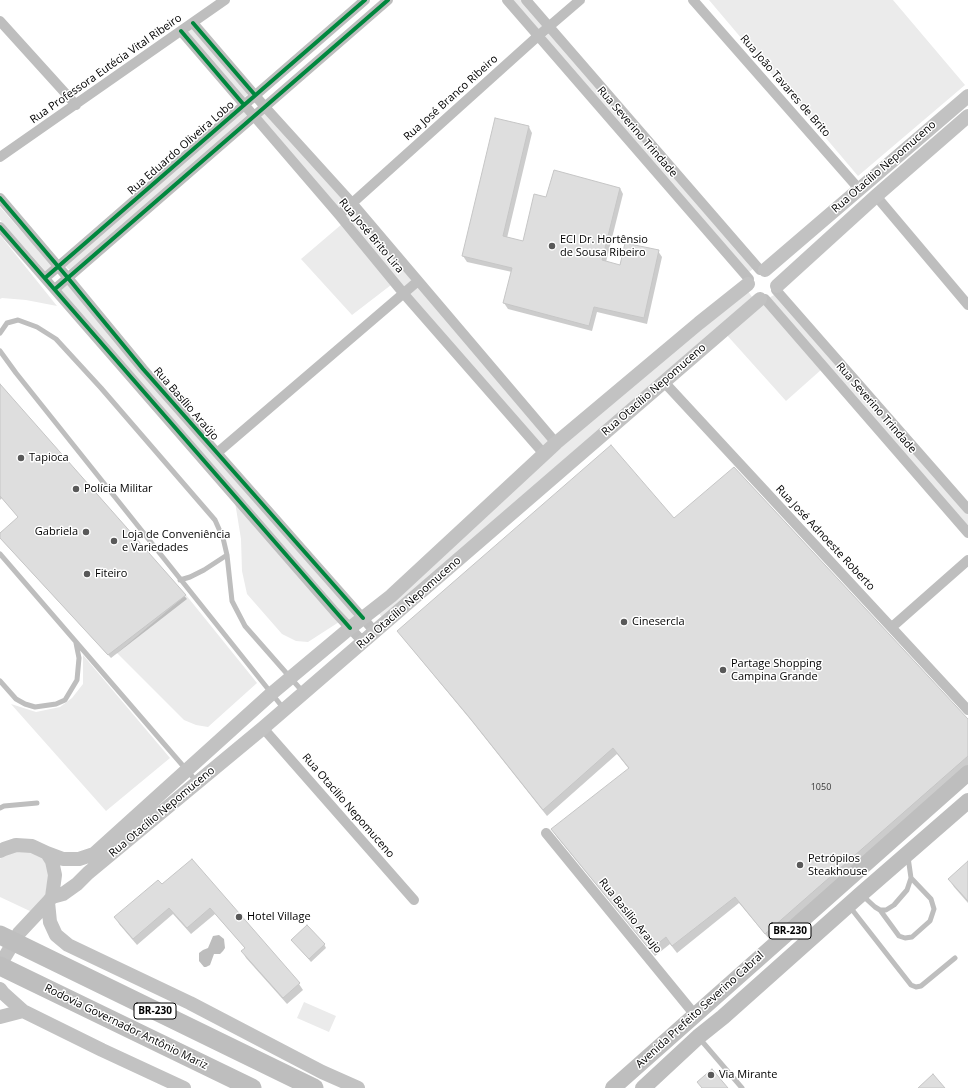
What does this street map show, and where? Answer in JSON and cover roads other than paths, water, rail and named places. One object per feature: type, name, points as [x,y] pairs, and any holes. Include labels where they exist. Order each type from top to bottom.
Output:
[{"type":"highway","name":"BR-230","points":[[0,935],[312,1087]]},
{"type":"highway","name":"Rodovia Governador Antônio Mariz","points":[[0,966],[252,1088]]},
{"type":"main road","name":"Avenida Prefeito Severino Cabral","points":[[613,1088],[968,773]]},
{"type":"main road","name":"Avenida Prefeito Severino Cabral","points":[[643,1088],[698,1037],[723,1017],[848,905],[968,801]]},
{"type":"street","name":"Rua Professora Eutécia Vital Ribeiro","points":[[0,157],[225,0]]},
{"type":"street","name":"Rua Eduardo Oliveira Lobo","points":[[45,278],[365,0]]},
{"type":"street","points":[[55,289],[388,0]]},
{"type":"street","name":"Rua Severino Trindade","points":[[507,0],[748,282]]},
{"type":"street","name":"Rua Severino Trindade","points":[[526,0],[762,270]]},
{"type":"street","name":"Rua José Branco Ribeiro","points":[[339,215],[549,26],[580,0]]},
{"type":"street","name":"Rua João Tavares de Brito","points":[[693,0],[859,189]]},
{"type":"street","points":[[0,21],[76,104]]},
{"type":"street","name":"Rua José Brito Lira","points":[[193,23],[265,107],[353,204],[556,443]]},
{"type":"street","name":"Rua José Brito Lira","points":[[181,31],[253,117],[339,215],[404,294],[544,454]]},
{"type":"street","name":"Rua Otacílio Nepomuceno","points":[[762,270],[968,96]]},
{"type":"street","name":"Rua Otacílio Nepomuceno","points":[[0,851],[16,845],[32,846],[63,859],[79,859],[94,854],[118,840],[198,783],[304,694],[769,293],[876,196],[968,116]]},
{"type":"street","points":[[876,196],[968,305]]},
{"type":"street","name":"Rua Basílio Araújo","points":[[0,198],[143,369],[375,632]]},
{"type":"street","points":[[0,227],[363,642]]},
{"type":"street","points":[[762,270],[772,274],[775,277],[769,293],[756,298],[750,292],[748,282],[755,272],[762,270]]},
{"type":"street","points":[[217,453],[418,281]]},
{"type":"street","name":"Rua Otacílio Nepomuceno","points":[[50,900],[63,894],[77,884],[118,840],[187,771],[271,694],[391,596],[556,443],[748,282]]},
{"type":"street","name":"Rua Severino Trindade","points":[[769,293],[968,509]]},
{"type":"street","name":"Rua Severino Trindade","points":[[769,293],[968,533]]},
{"type":"street","name":"Rua José Adnoeste Roberto","points":[[664,382],[968,710]]},
{"type":"street","points":[[892,627],[968,560]]},
{"type":"street","name":"Rua Otacilio Nepomuceno","points":[[263,728],[414,900]]},
{"type":"street","name":"Rua Basilio Araujo","points":[[546,833],[695,1015]]},
{"type":"street","points":[[46,853],[52,861],[55,875],[50,900],[50,922],[56,935],[68,945],[190,1003],[322,1072],[358,1088]]},
{"type":"street","points":[[0,966],[19,933],[50,900]]},
{"type":"street","points":[[0,989],[23,1011],[168,1085],[184,1088]]},
{"type":"street","points":[[0,1016],[23,1011]]},
{"type":"lane","points":[[0,333],[7,323],[18,320],[37,327],[56,340],[101,388],[215,520],[223,538],[227,555],[232,601],[245,626],[304,694]]},
{"type":"lane","points":[[0,351],[16,374],[285,710]]},
{"type":"lane","points":[[0,554],[198,783]]},
{"type":"lane","points":[[180,580],[190,578],[227,555]]},
{"type":"lane","points":[[0,681],[16,699],[35,707],[56,704],[65,700],[77,680],[79,658],[76,641]]},
{"type":"lane","points":[[0,808],[4,806],[37,803]]},
{"type":"lane","points":[[880,910],[886,910],[907,890],[911,878],[908,853]]},
{"type":"lane","points":[[861,894],[880,910],[900,936],[905,938],[912,937],[930,921],[934,909],[931,899],[911,878]]},
{"type":"lane","points":[[848,905],[911,985],[916,987],[921,986],[955,958]]},
{"type":"lane","points":[[698,1037],[742,1088]]},
{"type":"place","name":"ECI Dr. Hortênsio de Sousa Ribeiro","points":[[552,246]]},
{"type":"place","name":"Tapioca","points":[[21,458]]},
{"type":"place","name":"Polícia Militar","points":[[76,489]]},
{"type":"place","name":"Gabriela","points":[[86,532]]},
{"type":"place","name":"Loja de Conveniência e Variedades","points":[[114,541]]},
{"type":"place","name":"Fiteiro","points":[[87,574]]},
{"type":"place","name":"Cinesercla","points":[[624,622]]},
{"type":"place","name":"Partage Shopping Campina Grande","points":[[723,670]]},
{"type":"place","name":"Petrópilos Steakhouse","points":[[800,865]]},
{"type":"place","name":"Hotel Village","points":[[239,917]]},
{"type":"place","name":"Via Mirante","points":[[711,1075]]}]
